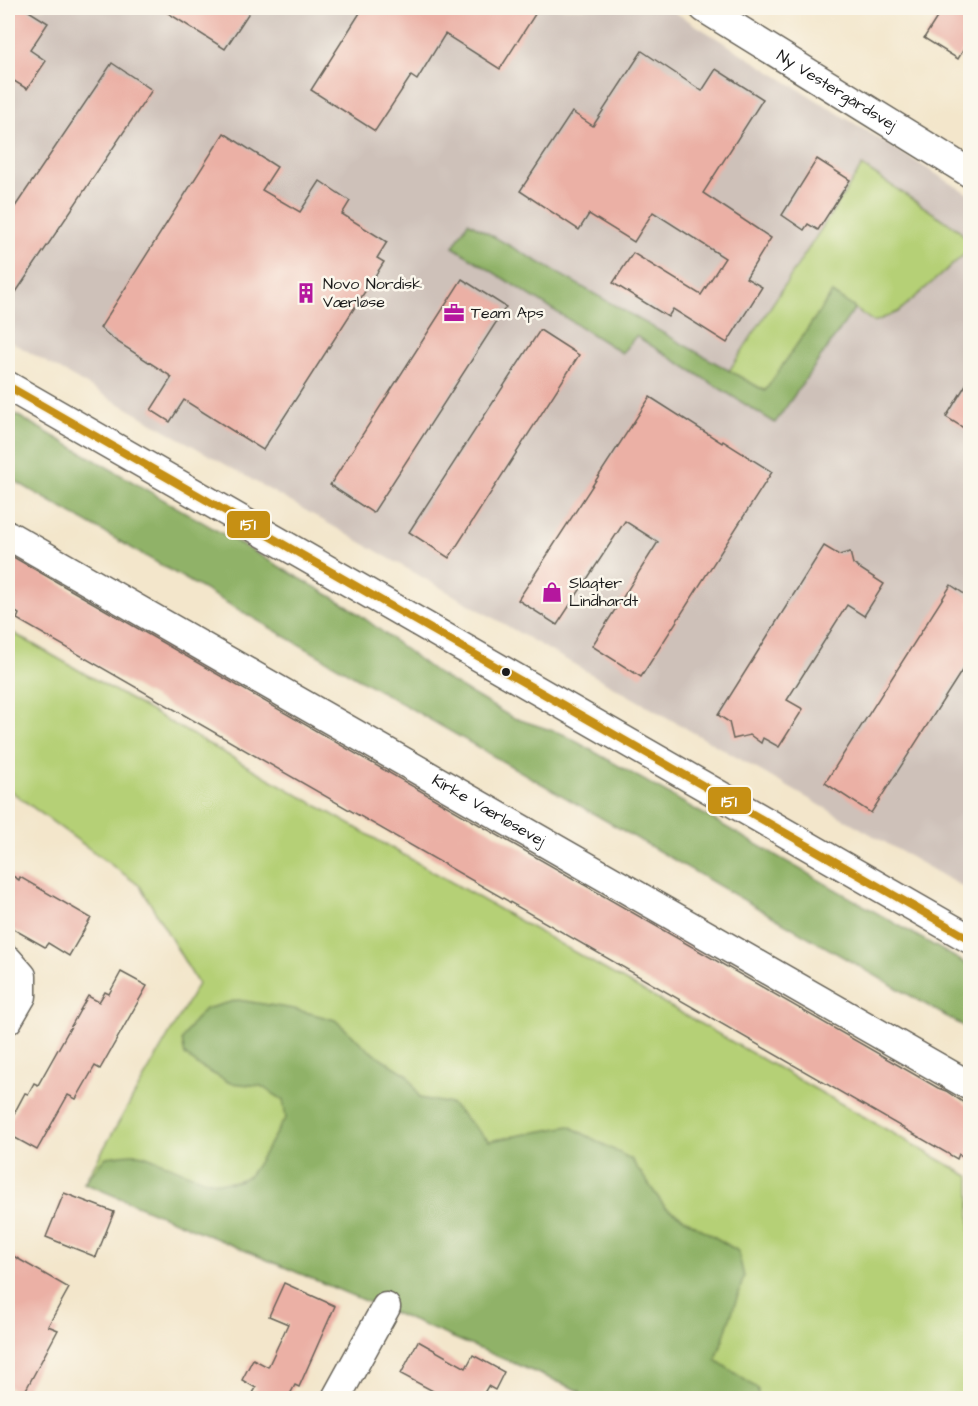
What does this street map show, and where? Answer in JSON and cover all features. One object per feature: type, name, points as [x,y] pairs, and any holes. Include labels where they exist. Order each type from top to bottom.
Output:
[{"type":"street","name":"Ny Vestergårdsvej","points":[[704,8],[970,173]]},
{"type":"street","points":[[8,386],[970,939]]},
{"type":"street","name":"Kirke Værløsevej","points":[[8,535],[970,1086]]},
{"type":"street","points":[[8,960],[22,976],[22,996],[8,1020]]},
{"type":"street","points":[[336,1398],[386,1307]]},
{"type":"shaded area","points":[[8,8],[668,8],[970,195],[970,891],[8,340]]},
{"type":"green space","points":[[862,166],[959,230],[968,242],[968,251],[898,312],[874,322],[832,293],[766,391],[729,371]]},
{"type":"green space","points":[[468,222],[765,391],[832,293],[855,308],[775,423],[636,336],[622,353],[453,247]]},
{"type":"green space","points":[[8,410],[348,606],[438,674],[511,717],[563,734],[970,966],[970,1030],[8,477]]},
{"type":"green space","points":[[8,630],[970,1177],[970,1398],[577,1398],[580,1391],[84,1183],[198,984],[140,886],[8,789]]},
{"type":"green space","points":[[238,1000],[294,1009],[335,1020],[370,1051],[408,1075],[420,1098],[451,1104],[489,1141],[569,1126],[631,1159],[665,1207],[738,1251],[744,1277],[716,1360],[758,1389],[758,1398],[577,1398],[580,1391],[84,1183],[106,1157],[129,1154],[139,1154],[155,1159],[209,1181],[236,1181],[251,1173],[286,1118],[283,1100],[261,1086],[230,1083],[199,1066],[185,1055],[182,1040],[193,1022],[205,1009]]},
{"type":"building","points":[[8,8],[24,8],[48,23],[30,50],[46,61],[27,89],[11,79],[8,84]]},
{"type":"building","points":[[160,8],[252,8],[225,49]]},
{"type":"building","points":[[363,8],[539,8],[500,69],[445,34],[417,80],[411,76],[375,131],[311,90]]},
{"type":"building","points":[[943,8],[957,8],[970,16],[970,39],[958,59],[924,38]]},
{"type":"building","points":[[642,51],[702,91],[716,69],[763,99],[703,193],[771,238],[746,278],[762,287],[727,343],[673,309],[668,317],[613,283],[633,253],[701,295],[725,258],[653,212],[634,242],[589,214],[579,230],[520,191],[572,112],[593,126]]},
{"type":"building","points":[[112,63],[152,90],[8,304],[8,217]]},
{"type":"building","name":"Novo Nordisk Værløse","points":[[224,133],[277,167],[262,190],[300,212],[320,181],[350,201],[342,214],[387,242],[377,258],[384,262],[263,450],[184,400],[170,422],[151,410],[172,377],[100,328]]},
{"type":"building","points":[[817,159],[850,180],[818,230],[808,224],[804,230],[782,215]]},
{"type":"building","points":[[462,279],[506,307],[373,513],[330,485]]},
{"type":"building","points":[[540,330],[579,355],[449,558],[409,532]]},
{"type":"building","points":[[970,378],[970,432],[946,417]]},
{"type":"building","points":[[650,397],[772,472],[641,677],[592,646],[658,542],[625,521],[557,625],[518,600]]},
{"type":"building","points":[[824,546],[839,555],[850,552],[853,564],[884,584],[864,616],[847,605],[787,700],[803,709],[779,747],[763,738],[761,743],[750,735],[733,739],[729,722],[718,715]]},
{"type":"building","points":[[8,554],[946,1091],[970,1107],[970,1161],[959,1154],[957,1159],[17,619],[19,614],[8,607]]},
{"type":"building","points":[[951,585],[970,598],[970,658],[871,813],[825,783]]},
{"type":"building","points":[[8,873],[19,880],[20,877],[91,918],[69,956],[48,943],[45,947],[8,926]]},
{"type":"building","points":[[121,972],[147,986],[100,1069],[95,1066],[76,1099],[68,1095],[37,1150],[8,1134],[8,1125],[25,1093],[28,1094],[34,1083],[38,1085],[88,996],[99,1002],[105,992],[109,994]]},
{"type":"building","points":[[64,1193],[114,1212],[96,1257],[46,1237]]},
{"type":"building","points":[[8,1253],[69,1288],[48,1326],[58,1330],[23,1395],[8,1386]]},
{"type":"building","points":[[284,1283],[335,1306],[299,1387],[295,1385],[288,1398],[250,1398],[256,1388],[242,1380],[253,1359],[268,1367],[288,1324],[269,1316]]},
{"type":"building","points":[[418,1341],[466,1368],[473,1355],[504,1372],[495,1390],[488,1386],[481,1398],[446,1398],[401,1374]]},
{"type":"transit line","name":"151","points":[[8,386],[970,939]]},
{"type":"place","name":"Novo Nordisk Værløse","points":[[306,293]]},
{"type":"place","name":"Team Aps","points":[[454,313]]},
{"type":"place","name":"Slagter Lindhardt","points":[[552,592]]}]
